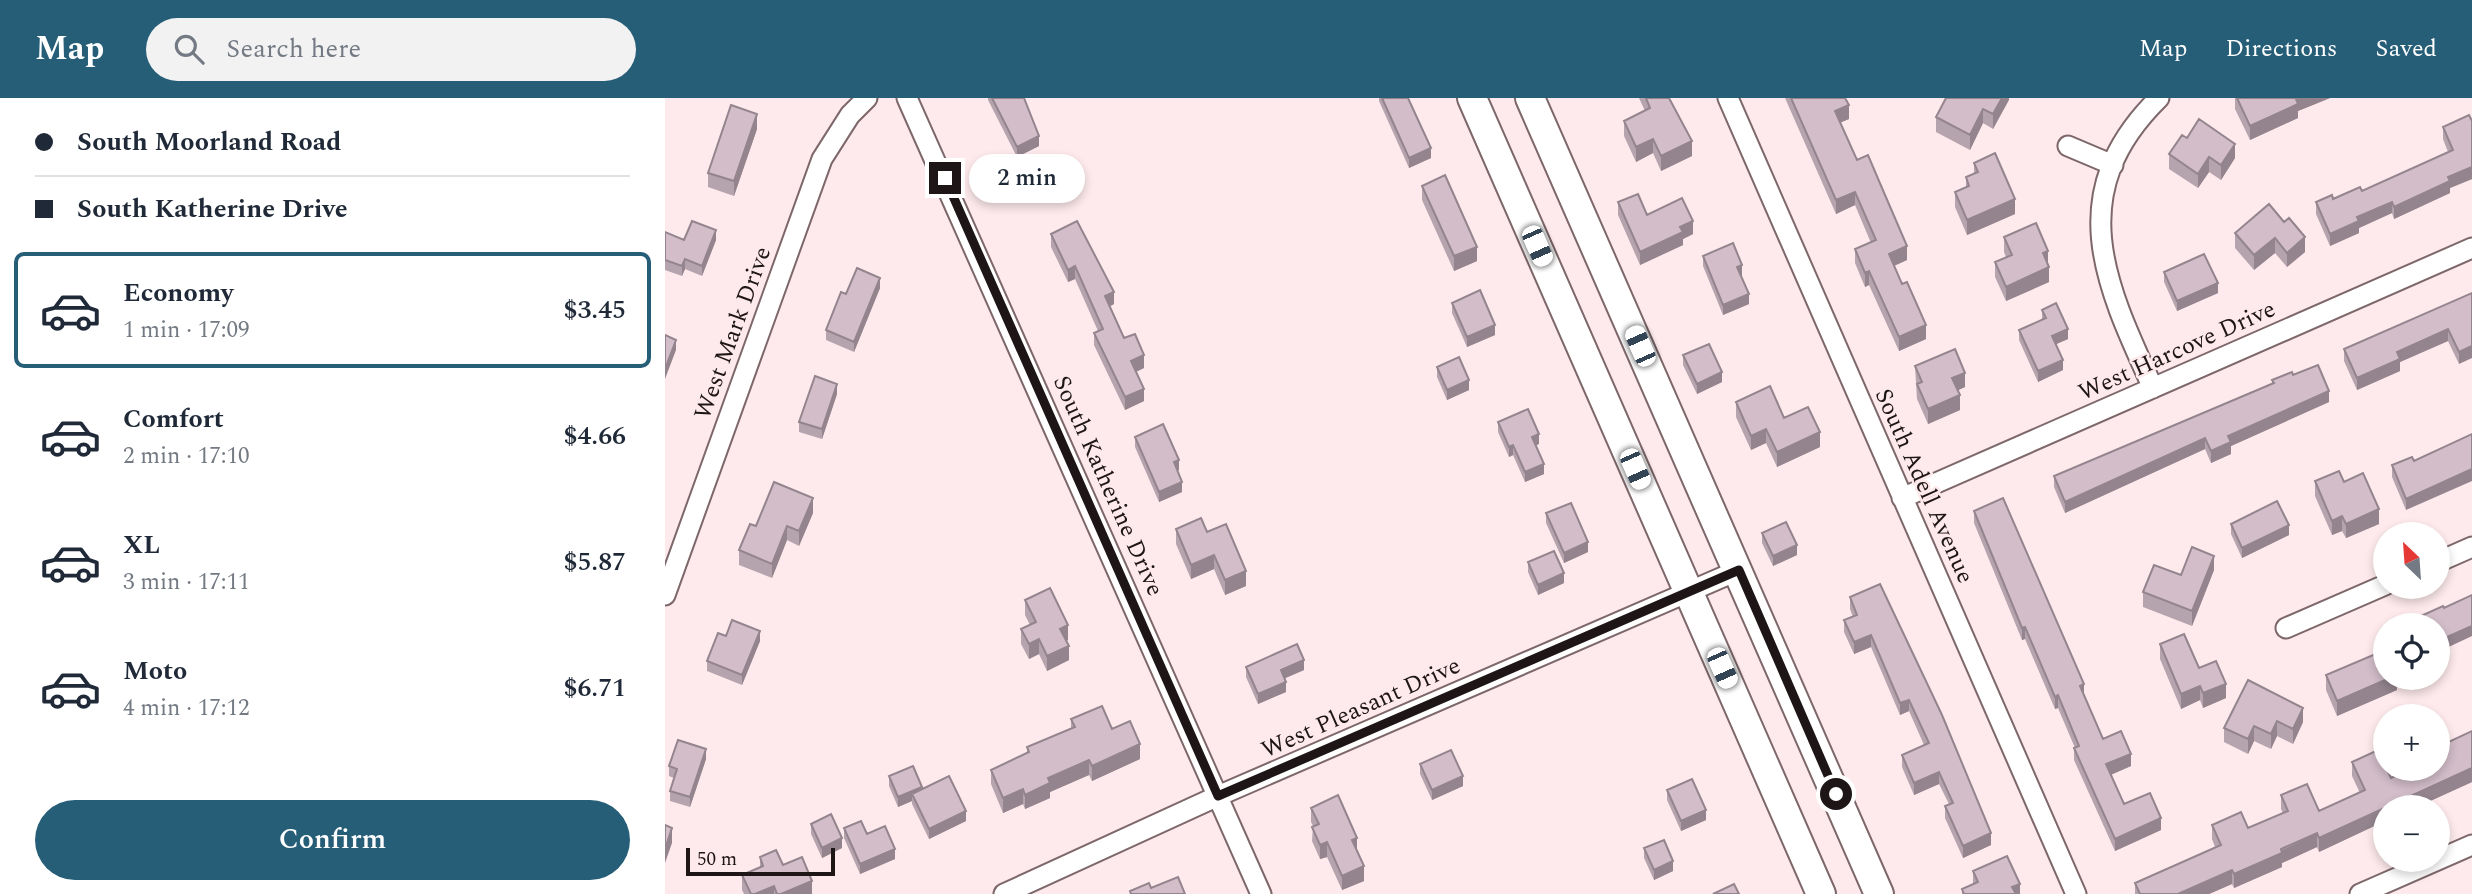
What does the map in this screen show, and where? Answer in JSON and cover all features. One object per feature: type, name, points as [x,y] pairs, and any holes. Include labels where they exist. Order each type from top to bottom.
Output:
[{"type":"main road","points":[[1472,98],[1821,894]]},
{"type":"main road","points":[[1529,98],[1739,570],[1878,894]]},
{"type":"street","name":"West Mark Drive","points":[[665,596],[822,159],[850,115],[867,98]]},
{"type":"street","name":"South Katherine Drive","points":[[908,98],[1261,894]]},
{"type":"street","name":"South Adell Avenue","points":[[1728,98],[2076,894]]},
{"type":"street","points":[[2153,388],[2119,313],[2103,262],[2101,213],[2113,164],[2130,132],[2159,98]]},
{"type":"street","points":[[2069,146],[2113,164]]},
{"type":"street","name":"West Harcove Drive","points":[[1902,498],[2472,248]]},
{"type":"street","points":[[2450,557],[2472,547]]},
{"type":"street","name":"West Pleasant Drive","points":[[1004,894],[1218,796],[1739,570]]},
{"type":"street","points":[[2286,628],[2373,589]]},
{"type":"street","points":[[2360,894],[2472,845]]},
{"type":"building","points":[[992,98],[1024,98],[1039,136],[1017,147]]},
{"type":"building","points":[[1382,98],[1408,98],[1431,148],[1409,158]]},
{"type":"building","points":[[1646,98],[1669,98],[1692,141],[1661,156],[1653,139],[1636,147],[1624,121],[1650,108]]},
{"type":"building","points":[[1791,98],[1845,98],[1849,105],[1835,111],[1857,160],[1868,155],[1907,246],[1889,254],[1902,284],[1907,282],[1926,325],[1899,337],[1869,271],[1865,273],[1855,249],[1876,240],[1855,192],[1836,200]]},
{"type":"building","points":[[1946,98],[2002,98],[1993,114],[1983,109],[1970,135],[1936,117]]},
{"type":"building","points":[[2237,98],[2298,98],[2298,104],[2250,126]]},
{"type":"building","points":[[731,105],[757,114],[734,181],[708,173]]},
{"type":"building","points":[[2469,115],[2472,121],[2472,167],[2448,177],[2450,181],[2394,207],[2392,202],[2357,217],[2359,221],[2330,234],[2316,202],[2332,195],[2333,199],[2360,187],[2362,191],[2453,150],[2443,127]]},
{"type":"building","points":[[2199,119],[2235,144],[2221,165],[2209,157],[2198,174],[2169,154],[2182,135],[2187,138]]},
{"type":"building","points":[[1995,153],[2015,199],[1967,220],[1955,192],[1969,186],[1966,177],[1978,172],[1974,163]]},
{"type":"building","points":[[1445,175],[1477,247],[1454,256],[1422,186]]},
{"type":"building","points":[[1638,194],[1647,215],[1682,198],[1693,221],[1680,227],[1683,232],[1640,252],[1618,202]]},
{"type":"building","points":[[2269,204],[2284,222],[2289,218],[2305,237],[2287,253],[2275,238],[2254,255],[2235,233]]},
{"type":"building","points":[[692,221],[716,230],[702,266],[685,259],[682,266],[665,260],[665,232],[684,240]]},
{"type":"building","points":[[1077,221],[1114,292],[1105,296],[1124,338],[1135,334],[1144,355],[1131,361],[1144,389],[1125,397],[1094,333],[1103,329],[1075,266],[1068,270],[1051,234]]},
{"type":"building","points":[[2036,223],[2048,251],[2043,253],[2049,267],[2006,287],[1995,262],[2012,255],[2004,237]]},
{"type":"building","points":[[1733,243],[1742,265],[1737,267],[1749,294],[1723,305],[1703,256]]},
{"type":"building","points":[[2204,254],[2218,283],[2177,301],[2164,272]]},
{"type":"building","points":[[857,268],[880,278],[854,342],[826,330],[841,292],[846,294]]},
{"type":"building","points":[[1480,290],[1495,325],[1467,337],[1452,303]]},
{"type":"building","points":[[2472,293],[2472,346],[2459,352],[2448,329],[2397,352],[2400,359],[2357,378],[2344,349]]},
{"type":"building","points":[[2056,303],[2068,329],[2052,336],[2063,360],[2038,371],[2019,330],[2046,318],[2042,310]]},
{"type":"building","points":[[665,335],[676,340],[665,369]]},
{"type":"building","points":[[1709,344],[1722,372],[1697,384],[1683,355]]},
{"type":"building","points":[[1955,349],[1965,373],[1952,378],[1960,395],[1928,409],[1917,384],[1922,382],[1915,366]]},
{"type":"building","points":[[1459,357],[1469,380],[1447,390],[1437,367]]},
{"type":"building","points":[[2318,365],[2329,391],[2228,436],[2231,442],[2211,451],[2205,438],[2065,502],[2054,476],[2274,383],[2272,380]]},
{"type":"building","points":[[815,376],[837,384],[822,429],[799,422]]},
{"type":"building","points":[[1770,386],[1784,418],[1808,407],[1820,432],[1777,452],[1766,429],[1751,436],[1736,402]]},
{"type":"building","points":[[1528,409],[1539,434],[1532,437],[1544,464],[1525,472],[1513,445],[1509,447],[1498,422]]},
{"type":"building","points":[[1163,424],[1179,460],[1174,462],[1182,482],[1159,492],[1135,437]]},
{"type":"building","points":[[2472,434],[2472,469],[2406,499],[2392,465],[2412,457],[2414,461]]},
{"type":"building","points":[[2339,471],[2344,482],[2363,473],[2379,509],[2346,524],[2342,516],[2332,521],[2315,481]]},
{"type":"building","points":[[774,482],[813,498],[799,531],[787,526],[772,564],[739,550],[750,524],[756,526]]},
{"type":"building","points":[[2003,498],[2084,684],[2080,686],[2103,739],[2121,731],[2131,754],[2106,764],[2124,804],[2150,793],[2161,818],[2115,839],[2074,748],[2079,746],[2058,695],[2055,697],[2025,627],[2022,628],[1974,511]]},
{"type":"building","points":[[2277,501],[2289,525],[2242,548],[2231,524]]},
{"type":"building","points":[[1571,503],[1588,542],[1564,553],[1546,513]]},
{"type":"building","points":[[1201,518],[1207,532],[1226,524],[1246,571],[1225,580],[1214,555],[1191,565],[1176,529]]},
{"type":"building","points":[[1786,522],[1797,545],[1773,556],[1762,533]]},
{"type":"building","points":[[2192,547],[2214,556],[2192,611],[2143,592],[2154,565],[2181,575]]},
{"type":"building","points":[[1554,551],[1564,573],[1538,585],[1528,562]]},
{"type":"building","points":[[1880,584],[1942,715],[1991,833],[1963,846],[1945,806],[1953,803],[1939,772],[1914,783],[1902,755],[1929,743],[1909,700],[1900,703],[1871,635],[1854,642],[1844,620],[1857,615],[1850,597]]},
{"type":"building","points":[[1050,588],[1068,625],[1060,629],[1069,646],[1047,656],[1039,639],[1029,644],[1021,629],[1036,622],[1025,600]]},
{"type":"building","points":[[2472,595],[2472,626],[2450,636],[2450,613],[2428,613],[2443,606],[2444,608]]},
{"type":"building","points":[[732,620],[760,631],[742,675],[707,661],[718,633],[726,636]]},
{"type":"building","points":[[2184,634],[2199,668],[2216,661],[2226,684],[2203,693],[2200,686],[2181,694],[2160,644]]},
{"type":"building","points":[[1297,644],[1304,660],[1281,670],[1286,682],[1258,694],[1246,667]]},
{"type":"building","points":[[2373,655],[2373,685],[2337,701],[2326,675]]},
{"type":"building","points":[[2248,680],[2303,708],[2293,729],[2277,721],[2271,734],[2254,726],[2248,739],[2224,728]]},
{"type":"building","points":[[1102,706],[1112,729],[1130,721],[1140,744],[1092,766],[1089,760],[1048,778],[1050,783],[1025,795],[1023,789],[1003,798],[991,770],[1029,752],[1027,747],[1075,727],[1071,719]]},
{"type":"building","points":[[2472,731],[2472,768],[2450,778],[2450,741]]},
{"type":"building","points":[[678,740],[706,749],[690,797],[670,791],[677,769],[669,766]]},
{"type":"building","points":[[1451,750],[1463,776],[1432,790],[1420,764]]},
{"type":"building","points":[[2373,752],[2373,781],[2444,781],[2413,795],[2373,795],[2373,813],[2319,838],[2317,833],[2281,849],[2282,853],[2234,874],[2232,870],[2178,894],[2140,894],[2135,883],[2221,845],[2212,825],[2241,812],[2248,828],[2288,811],[2281,795],[2307,784],[2319,811],[2365,790],[2352,762]]},
{"type":"building","points":[[913,766],[922,787],[898,797],[889,776]]},
{"type":"building","points":[[949,776],[966,811],[929,829],[912,794]]},
{"type":"building","points":[[1692,779],[1706,810],[1681,821],[1667,790]]},
{"type":"building","points":[[1338,795],[1357,838],[1352,840],[1364,866],[1342,876],[1327,842],[1320,845],[1312,827],[1319,824],[1311,808]]},
{"type":"building","points":[[831,814],[842,838],[822,848],[811,824]]},
{"type":"building","points":[[861,821],[867,834],[885,826],[895,849],[860,864],[844,828]]},
{"type":"building","points":[[665,825],[672,828],[665,849]]},
{"type":"building","points":[[1664,840],[1673,861],[1654,870],[1644,848]]},
{"type":"building","points":[[776,850],[783,865],[802,857],[812,881],[781,894],[777,894],[774,886],[751,894],[742,875],[763,866],[760,857]]},
{"type":"building","points":[[2007,856],[2020,884],[2012,887],[2016,894],[1964,894],[1962,889],[1978,882],[1973,871]]},
{"type":"building","points":[[1178,877],[1185,894],[1131,894],[1130,891],[1149,883],[1151,888]]},
{"type":"building","points":[[1734,884],[1739,894],[1713,894]]},
{"type":"route","points":[[945,178],[1218,796],[1739,570],[1836,794]]}]
